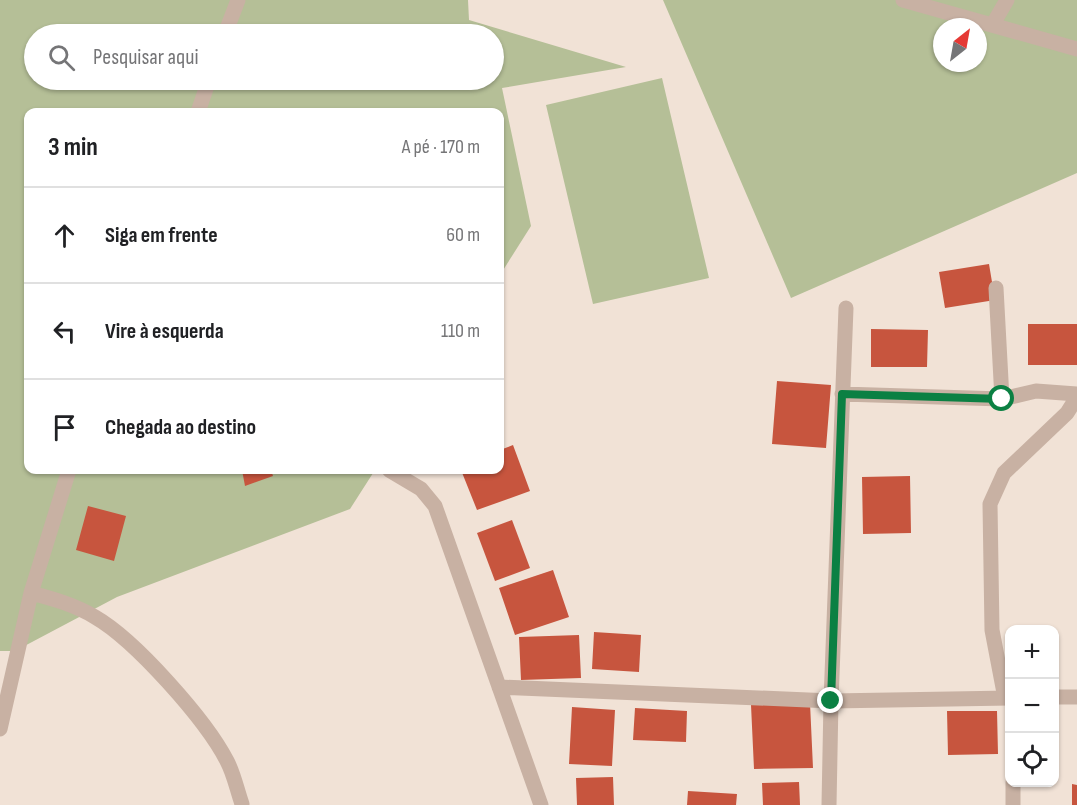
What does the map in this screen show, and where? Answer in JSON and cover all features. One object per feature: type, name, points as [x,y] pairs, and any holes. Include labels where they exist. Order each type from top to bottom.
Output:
[{"type":"street","points":[[229,24],[237,0]]},
{"type":"street","points":[[903,0],[1077,49]]},
{"type":"street","points":[[993,24],[1007,0]]},
{"type":"street","points":[[199,108],[206,90]]},
{"type":"street","points":[[996,288],[1002,399]]},
{"type":"street","points":[[829,805],[846,308]]},
{"type":"street","points":[[842,394],[1002,399],[1036,391],[1077,396],[1067,413],[1004,472],[990,504],[992,630],[1005,689]]},
{"type":"street","points":[[0,729],[31,593],[68,474]]},
{"type":"street","points":[[396,474],[421,489],[435,506],[541,805]]},
{"type":"street","points":[[31,593],[76,607],[97,618],[118,633],[154,668],[202,724],[228,762],[242,804]]},
{"type":"street","points":[[500,687],[831,701],[1005,698]]},
{"type":"street","points":[[1059,697],[1077,697]]},
{"type":"street","points":[[1013,787],[1013,805]]},
{"type":"green space","points":[[0,0],[468,0],[469,20],[482,24],[24,24],[24,90],[502,90],[531,226],[504,269],[504,108],[24,108],[24,474],[372,474],[350,509],[117,597],[15,651],[0,651]]},
{"type":"green space","points":[[663,0],[1077,0],[1077,173],[791,298]]},
{"type":"green space","points":[[504,30],[626,67],[504,88]]},
{"type":"green space","points":[[662,78],[709,278],[593,304],[546,105]]},
{"type":"building","points":[[989,264],[995,300],[945,308],[939,272]]},
{"type":"building","points":[[1028,324],[1077,324],[1077,365],[1028,365]]},
{"type":"building","points":[[871,329],[928,330],[927,367],[871,367]]},
{"type":"building","points":[[777,381],[831,385],[826,448],[772,444]]},
{"type":"building","points":[[513,445],[530,491],[477,510],[463,474],[504,474],[504,448]]},
{"type":"building","points":[[243,474],[272,474],[273,476],[245,486]]},
{"type":"building","points":[[910,476],[911,533],[863,534],[862,477]]},
{"type":"building","points":[[88,506],[126,516],[114,561],[76,550]]},
{"type":"building","points":[[512,520],[530,568],[495,581],[477,533]]},
{"type":"building","points":[[553,570],[569,617],[515,635],[499,588]]},
{"type":"building","points":[[594,632],[641,635],[639,672],[592,669]]},
{"type":"building","points":[[579,635],[581,678],[521,680],[519,637]]},
{"type":"building","points":[[810,703],[813,768],[754,769],[751,705]]},
{"type":"building","points":[[572,707],[615,710],[612,766],[569,764]]},
{"type":"building","points":[[635,708],[687,711],[686,742],[633,740]]},
{"type":"building","points":[[947,711],[997,711],[998,754],[948,755]]},
{"type":"building","points":[[613,777],[614,805],[577,805],[576,778]]},
{"type":"building","points":[[799,782],[800,805],[763,805],[762,783]]},
{"type":"building","points":[[1072,784],[1077,785],[1077,805],[1072,805]]},
{"type":"building","points":[[688,791],[737,794],[736,805],[687,805]]},
{"type":"route","points":[[831,701],[842,394],[1002,399]]}]
